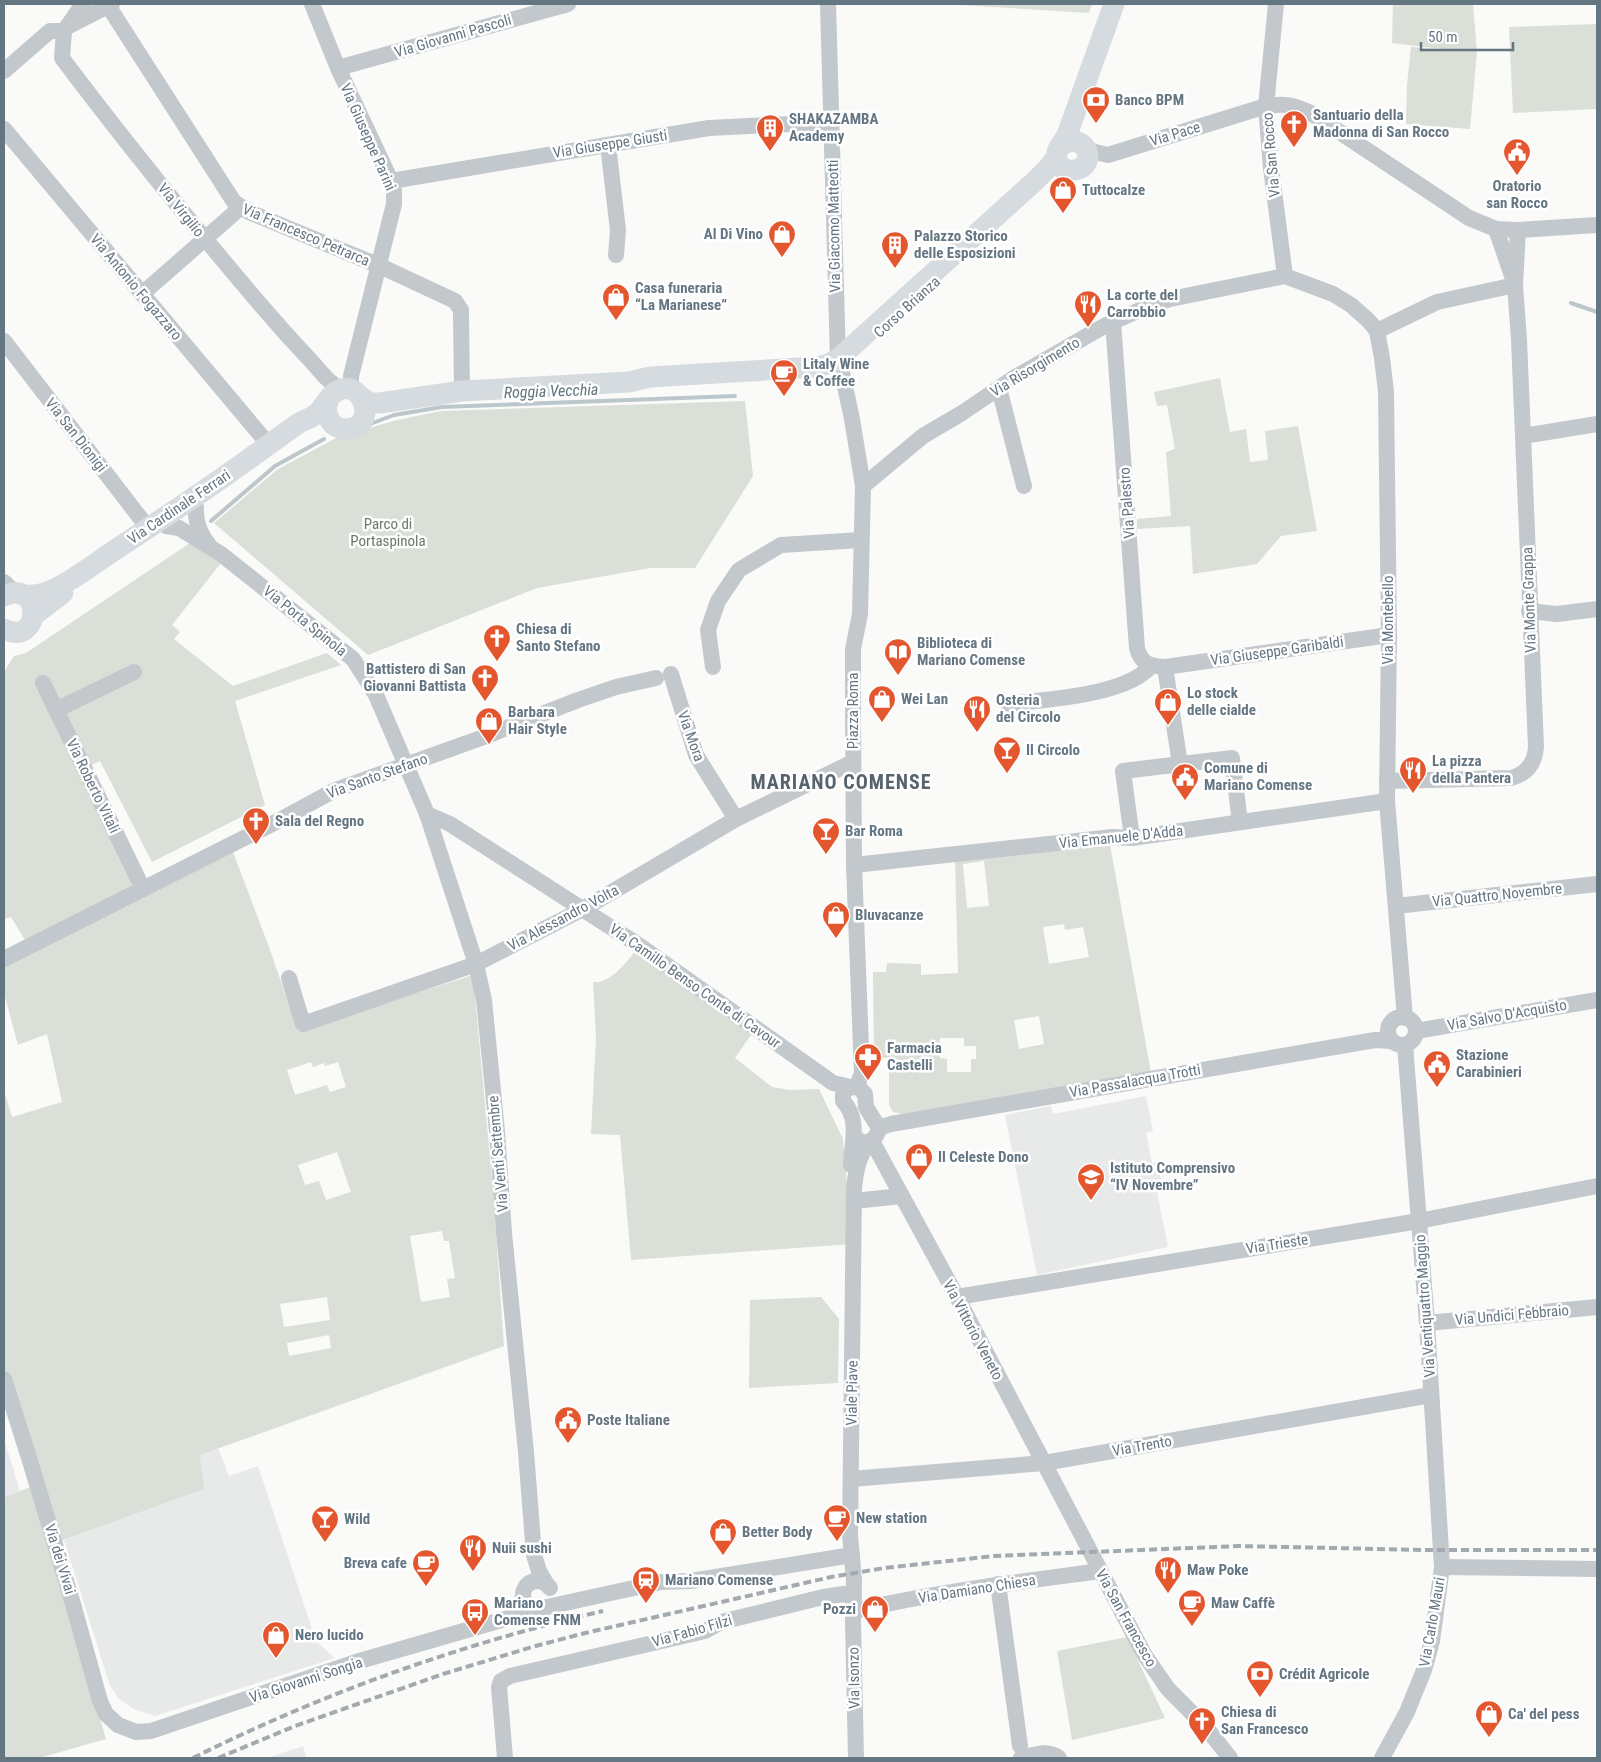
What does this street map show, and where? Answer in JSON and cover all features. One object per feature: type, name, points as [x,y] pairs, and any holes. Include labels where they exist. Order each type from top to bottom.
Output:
[{"type":"main road","name":"Corso Brianza","points":[[840,363],[1054,177],[1070,152],[1067,135],[1114,4]]},
{"type":"main road","name":"Corso Brianza","points":[[840,363],[868,333],[1048,168],[1070,152]]},
{"type":"main road","points":[[351,400],[359,424],[350,428],[341,428],[331,422],[326,413],[351,400],[462,391],[629,382],[650,377],[817,367],[840,363]]},
{"type":"main road","name":"Via Cardinale Ferrari","points":[[4,647],[19,626],[268,445],[298,424],[351,400]]},
{"type":"main road","name":"Via Cardinale Ferrari","points":[[11,592],[34,596],[52,590],[157,527],[196,507],[306,427],[331,422]]},
{"type":"main road","points":[[11,592],[31,604],[19,626]]},
{"type":"street","points":[[66,29],[82,4]]},
{"type":"street","points":[[4,71],[50,31],[66,29],[109,4]]},
{"type":"street","name":"Via Francesco Petrarca","points":[[109,4],[234,202],[240,208],[380,266],[450,298],[458,306],[461,315],[462,391]]},
{"type":"street","name":"Via Giuseppe Parini","points":[[312,4],[338,68],[391,181],[394,192],[394,204],[380,266],[351,376],[351,400]]},
{"type":"street","name":"Via Giovanni Pascoli","points":[[338,68],[568,4]]},
{"type":"street","name":"Via Giacomo Matteotti","points":[[828,4],[836,320],[840,363]]},
{"type":"street","name":"Via San Rocco","points":[[1276,4],[1266,106],[1271,168],[1285,276]]},
{"type":"street","name":"Via Virgilio","points":[[66,29],[62,58],[118,131],[205,239],[298,349],[324,377],[351,400]]},
{"type":"street","name":"Via Pace","points":[[1070,152],[1108,155],[1266,106],[1286,104],[1296,106],[1311,113],[1469,218],[1496,229],[1518,230],[1597,225]]},
{"type":"street","name":"Via Giuseppe Giusti","points":[[391,181],[709,128],[831,122]]},
{"type":"street","name":"Via Antonio Fogazzaro","points":[[4,129],[268,445]]},
{"type":"street","points":[[608,145],[618,230],[616,255]]},
{"type":"street","points":[[142,294],[240,208]]},
{"type":"street","name":"Via Monte Grappa","points":[[1496,229],[1515,286]]},
{"type":"street","name":"Via Monte Grappa","points":[[1387,781],[1516,777],[1529,768],[1536,750],[1515,286],[1518,230]]},
{"type":"street","name":"Via Risorgimento","points":[[862,486],[918,439],[968,409],[998,388],[1113,322],[1170,299],[1285,276]]},
{"type":"street","name":"Via Montebello","points":[[1285,276],[1309,284],[1340,299],[1359,312],[1376,331],[1382,358],[1386,392],[1389,635],[1387,801],[1404,1018]]},
{"type":"street","points":[[1376,331],[1437,302],[1515,286]]},
{"type":"street","points":[[836,320],[852,331],[868,333]]},
{"type":"street","name":"Via Palestro","points":[[1113,322],[1137,648],[1139,655],[1158,666]]},
{"type":"street","name":"Via San Dionigi","points":[[4,341],[157,527]]},
{"type":"street","name":"Piazza Roma","points":[[840,363],[852,419],[862,486],[860,614],[854,650],[853,762],[854,865],[862,1073],[850,1091]]},
{"type":"street","points":[[998,388],[1024,486]]},
{"type":"street","points":[[1522,436],[1597,424]]},
{"type":"street","name":"Via Porta Spinola","points":[[196,507],[195,514],[199,529],[210,547]]},
{"type":"street","name":"Via Porta Spinola","points":[[157,527],[179,528],[210,547],[353,659],[373,689],[406,765]]},
{"type":"street","points":[[713,667],[708,630],[718,601],[739,570],[781,545],[861,540]]},
{"type":"street","points":[[1529,612],[1562,613],[1597,609]]},
{"type":"street","name":"Via Giuseppe Garibaldi","points":[[1008,704],[1092,693],[1138,678],[1158,666],[1389,635]]},
{"type":"street","points":[[1158,666],[1180,764]]},
{"type":"street","points":[[56,710],[134,672]]},
{"type":"street","name":"Via Santo Stefano","points":[[4,959],[278,821],[333,790],[489,736],[578,700],[616,687],[664,676]]},
{"type":"street","name":"Via Mora","points":[[664,676],[696,755],[736,819]]},
{"type":"street","name":"Via Roberto Vitali","points":[[43,683],[143,888]]},
{"type":"street","points":[[1132,838],[1124,771],[1232,758],[1240,822]]},
{"type":"street","name":"Via Alessandro Volta","points":[[289,978],[303,1024],[476,964],[583,909],[736,819],[853,762]]},
{"type":"street","name":"Via Venti Settembre","points":[[406,765],[427,814],[476,964],[484,1000],[534,1554],[539,1571],[548,1585]]},
{"type":"street","name":"Via Emanuele D'Adda","points":[[854,865],[1113,837],[1132,838],[1387,801]]},
{"type":"street","name":"Via Camillo Benso Conte di Cavour","points":[[427,814],[450,824],[640,946],[833,1083],[850,1091]]},
{"type":"street","name":"Via Quattro Novembre","points":[[1396,906],[1597,884]]},
{"type":"street","name":"Via Salvo D'Acquisto","points":[[1416,1031],[1597,1000]]},
{"type":"street","points":[[1399,1018],[1413,1022],[1416,1031],[1413,1040],[1399,1043],[1389,1032],[1391,1023],[1399,1018]]},
{"type":"street","name":"Via Passalacqua Trotti","points":[[873,1137],[891,1124],[1375,1040],[1399,1043]]},
{"type":"street","name":"Via Ventiquattro Maggio","points":[[1399,1043],[1419,1221],[1442,1566]]},
{"type":"street","points":[[850,1091],[848,1106],[854,1119],[851,1168],[854,1195]]},
{"type":"street","name":"Via Vittorio Veneto","points":[[850,1091],[865,1094],[873,1137],[902,1196],[1044,1463]]},
{"type":"street","points":[[854,1135],[857,1140],[863,1142],[873,1137]]},
{"type":"street","points":[[854,1195],[858,1162],[863,1149],[873,1137]]},
{"type":"street","name":"Via Trieste","points":[[956,1297],[1419,1221],[1597,1186]]},
{"type":"street","points":[[854,1195],[902,1196]]},
{"type":"street","name":"Viale Piave","points":[[854,1195],[850,1535],[854,1604]]},
{"type":"street","name":"Via Undici Febbraio","points":[[1427,1322],[1597,1307]]},
{"type":"street","name":"Via dei Vivai","points":[[4,1379],[73,1604],[100,1701],[111,1720],[127,1730]]},
{"type":"street","name":"Via Trento","points":[[851,1479],[1044,1463],[1431,1395]]},
{"type":"street","name":"Via San Francesco","points":[[1044,1463],[1154,1670],[1168,1689],[1209,1730],[1230,1758]]},
{"type":"street","name":"Via Venti Settembre","points":[[524,1589],[534,1554]]},
{"type":"street","name":"Via Giovanni Songia","points":[[127,1730],[151,1732],[356,1662],[485,1626],[541,1608],[667,1581],[691,1581],[852,1555]]},
{"type":"street","points":[[1442,1566],[1597,1568]]},
{"type":"street","name":"Via Carlo Mauri","points":[[1382,1758],[1407,1712],[1424,1670],[1432,1641],[1442,1566]]},
{"type":"street","name":"Via Damiano Chiesa","points":[[854,1604],[895,1601],[998,1584],[1100,1571]]},
{"type":"street","points":[[548,1585],[552,1597],[541,1608],[529,1607],[525,1604],[523,1599],[524,1589],[536,1580],[548,1585],[566,1595],[587,1598]]},
{"type":"street","points":[[998,1584],[1021,1752],[1052,1753],[1059,1758]]},
{"type":"street","name":"Via Giovanni Songia","points":[[485,1626],[512,1606],[524,1589]]},
{"type":"street","name":"Via Fabio Filzi","points":[[505,1758],[499,1690],[501,1681],[510,1676],[705,1631],[721,1622],[823,1597],[844,1594],[854,1604]]},
{"type":"street","name":"Via Isonzo","points":[[854,1604],[856,1758]]},
{"type":"shaded area","name":"Istituto Comprensivo “IV Novembre”","points":[[1146,1096],[1153,1131],[1146,1133],[1152,1163],[1157,1162],[1161,1181],[1155,1182],[1168,1247],[1037,1275],[1005,1115],[1051,1106],[1053,1114]]},
{"type":"shaded area","points":[[4,1439],[20,1491],[4,1497]]},
{"type":"shaded area","points":[[218,1448],[229,1476],[258,1466],[316,1641],[335,1658],[155,1716],[136,1710],[120,1700],[110,1686],[64,1540],[203,1489],[200,1455]]},
{"type":"shaded area","points":[[303,1746],[307,1758],[267,1758]]},
{"type":"green space","points":[[943,4],[1092,4],[1089,13]]},
{"type":"green space","points":[[1393,4],[1473,4],[1477,52],[1470,129],[1406,124],[1407,85],[1411,47],[1449,50],[1392,43]]},
{"type":"green space","points":[[1597,24],[1597,109],[1513,113],[1509,27]]},
{"type":"green space","points":[[1220,378],[1230,432],[1246,429],[1250,462],[1268,460],[1265,431],[1298,426],[1317,531],[1281,536],[1257,564],[1193,574],[1190,526],[1137,529],[1137,519],[1171,516],[1166,452],[1175,449],[1167,405],[1157,406],[1154,392]]},
{"type":"green space","name":"Parco di Portaspinola","points":[[745,401],[753,476],[695,568],[650,568],[537,588],[368,655],[214,523],[278,469],[338,437],[397,420],[441,411]]},
{"type":"green space","points":[[190,543],[225,558],[172,625],[180,632],[174,639],[233,686],[327,653],[341,665],[235,701],[265,805],[152,862],[100,761],[81,770],[137,883],[25,940],[11,917],[4,919],[4,672],[14,656],[26,653]]},
{"type":"green space","points":[[1109,839],[1151,1073],[902,1114],[893,1112],[889,1105],[889,1058],[874,1057],[873,972],[886,972],[887,963],[921,964],[921,975],[958,973],[955,860]],"holes":[[[984,861],[989,906],[967,908],[963,864]],[[1064,924],[1065,930],[1083,927],[1089,957],[1049,964],[1043,927]],[[1039,1016],[1044,1044],[1019,1049],[1014,1020]],[[940,1038],[964,1038],[964,1046],[976,1046],[976,1059],[971,1059],[971,1072],[947,1072],[947,1059],[940,1058]]]},
{"type":"green space","points":[[233,852],[298,1031],[473,975],[493,1190],[504,1346],[200,1455],[204,1489],[55,1543],[67,1607],[106,1739],[39,1758],[4,1758],[4,1497],[36,1485],[4,1382],[4,1091],[12,1117],[62,1102],[47,1034],[18,1045],[4,993],[4,966]],"holes":[[[311,1062],[313,1067],[324,1063],[325,1066],[338,1062],[346,1087],[330,1092],[327,1085],[295,1095],[287,1070]],[[337,1152],[351,1192],[326,1200],[319,1181],[305,1185],[298,1165]],[[442,1231],[444,1241],[449,1241],[455,1278],[447,1279],[450,1297],[421,1302],[410,1236]],[[327,1297],[330,1320],[284,1327],[280,1304]],[[329,1335],[331,1348],[289,1356],[287,1343]]]},
{"type":"green space","points":[[636,950],[753,1032],[735,1058],[772,1087],[790,1090],[819,1089],[843,1139],[852,1244],[631,1260],[620,1135],[591,1134],[596,1038],[593,982],[606,980],[612,976]]},
{"type":"green space","points":[[821,1297],[839,1319],[838,1383],[749,1388],[750,1300]]},
{"type":"green space","points":[[1127,1637],[1165,1718],[1072,1740],[1057,1651]]},
{"type":"waterway","name":"Roggia Vecchia","points":[[1571,303],[1597,312]]},
{"type":"waterway","name":"Roggia Vecchia","points":[[370,424],[394,415],[442,407],[735,396]]},
{"type":"waterway","name":"Roggia Vecchia","points":[[211,521],[275,466],[324,439]]},
{"type":"railway","points":[[218,1758],[295,1726],[443,1674],[532,1647],[831,1577],[884,1568],[994,1556],[1239,1546],[1425,1550],[1597,1550]]},
{"type":"railway","points":[[193,1758],[292,1712],[394,1672],[497,1639],[603,1611]]},
{"type":"place","name":"Banco BPM","points":[[1096,124]]},
{"type":"place","name":"Santuario della Madonna di San Rocco","points":[[1294,148]]},
{"type":"place","name":"SHAKAZAMBA Academy","points":[[770,152]]},
{"type":"place","name":"Oratorio san Rocco","points":[[1517,176]]},
{"type":"place","name":"Tuttocalze","points":[[1063,214]]},
{"type":"place","name":"Al Di Vino","points":[[782,258]]},
{"type":"place","name":"Palazzo Storico delle Esposizioni","points":[[895,269]]},
{"type":"place","name":"Casa funeraria “La Marianese”","points":[[616,321]]},
{"type":"place","name":"La corte del Carrobbio","points":[[1088,328]]},
{"type":"place","name":"Litaly Wine & Coffee","points":[[784,397]]},
{"type":"place","name":"Chiesa di Santo Stefano","points":[[497,662]]},
{"type":"place","name":"Biblioteca di Mariano Comense","points":[[898,676]]},
{"type":"place","name":"Battistero di San Giovanni Battista","points":[[485,702]]},
{"type":"place","name":"Wei Lan","points":[[882,723]]},
{"type":"place","name":"Lo stock delle cialde","points":[[1168,726]]},
{"type":"place","name":"Osteria del Circolo","points":[[977,733]]},
{"type":"place","name":"Barbara Hair Style","points":[[489,745]]},
{"type":"place","name":"Il Circolo","points":[[1007,774]]},
{"type":"place","name":"La pizza della Pantera","points":[[1413,794]]},
{"type":"place","name":"Comune di Mariano Comense","points":[[1185,801]]},
{"type":"place","name":"Sala del Regno","points":[[256,845]]},
{"type":"place","name":"Bar Roma","points":[[826,855]]},
{"type":"place","name":"Bluvacanze","points":[[836,939]]},
{"type":"place","name":"Farmacia Castelli","points":[[868,1081]]},
{"type":"place","name":"Stazione Carabinieri","points":[[1437,1088]]},
{"type":"place","name":"Il Celeste Dono","points":[[919,1181]]},
{"type":"place","name":"Istituto Comprensivo “IV Novembre”","points":[[1091,1201]]},
{"type":"place","name":"Poste Italiane","points":[[568,1444]]},
{"type":"place","name":"New station","points":[[837,1542]]},
{"type":"place","name":"Wild","points":[[325,1543]]},
{"type":"place","name":"Better Body","points":[[723,1556]]},
{"type":"place","name":"Nuii sushi","points":[[473,1572]]},
{"type":"place","name":"Breva cafe","points":[[426,1587]]},
{"type":"place","name":"Maw Poke","points":[[1168,1594]]},
{"type":"place","name":"Mariano Comense","points":[[646,1604]]},
{"type":"place","name":"Maw Caffè","points":[[1192,1627]]},
{"type":"place","name":"Pozzi","points":[[875,1633]]},
{"type":"place","name":"Mariano Comense FNM","points":[[475,1636]]},
{"type":"place","name":"Nero lucido","points":[[276,1659]]},
{"type":"place","name":"Crédit Agricole","points":[[1260,1698]]},
{"type":"place","name":"Ca' del pess","points":[[1489,1738]]},
{"type":"place","name":"Chiesa di San Francesco","points":[[1202,1745]]},
{"type":"district","name":"MARIANO COMENSE","points":[[841,782]]}]
